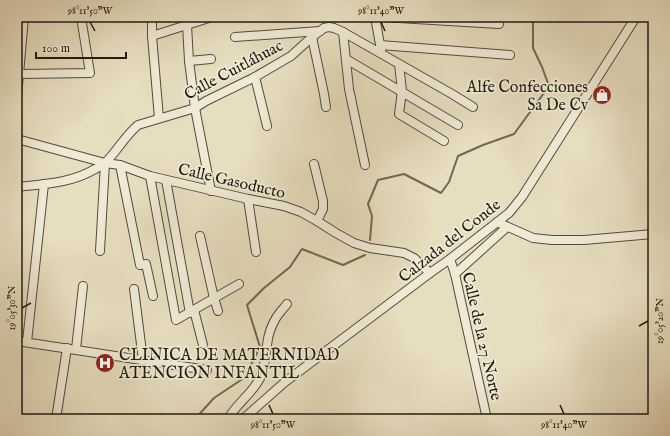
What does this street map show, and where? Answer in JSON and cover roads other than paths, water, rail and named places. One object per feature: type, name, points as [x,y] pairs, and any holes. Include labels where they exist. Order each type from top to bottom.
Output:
[{"type":"street","points":[[17,97],[24,17]]},
{"type":"street","points":[[20,74],[90,73],[80,17]]},
{"type":"street","points":[[152,17],[152,36],[159,118]]},
{"type":"street","points":[[152,36],[212,17]]},
{"type":"street","points":[[375,17],[382,55]]},
{"type":"street","points":[[382,17],[499,24]]},
{"type":"street","name":"Calzada del Conde","points":[[243,419],[285,382],[509,213],[522,197],[636,17]]},
{"type":"street","points":[[187,25],[189,62],[195,108],[211,191]]},
{"type":"street","points":[[234,37],[320,31],[329,27],[334,28],[473,107]]},
{"type":"street","name":"Calle Cuitláhuac","points":[[105,163],[132,129],[138,125],[195,108],[255,77],[291,56],[320,31]]},
{"type":"street","points":[[343,32],[349,89],[365,165]]},
{"type":"street","points":[[312,37],[326,107]]},
{"type":"street","points":[[380,45],[510,55]]},
{"type":"street","points":[[189,62],[211,59]]},
{"type":"street","points":[[346,59],[458,125]]},
{"type":"street","points":[[399,64],[402,91],[399,114],[444,141]]},
{"type":"street","points":[[255,77],[267,126]]},
{"type":"street","name":"Calle Gasoducto","points":[[17,139],[105,163],[120,165],[150,176],[211,191],[284,206],[301,212],[354,243],[370,248],[404,254],[414,258],[430,273]]},
{"type":"street","points":[[17,187],[44,184],[80,177],[105,163]]},
{"type":"street","points":[[100,251],[105,163]]},
{"type":"street","points":[[314,164],[323,201],[323,208],[317,221]]},
{"type":"street","points":[[120,165],[140,265],[146,264],[153,296]]},
{"type":"street","points":[[150,176],[176,320],[239,284]]},
{"type":"street","points":[[166,180],[192,311],[203,345]]},
{"type":"street","points":[[27,342],[44,184]]},
{"type":"street","points":[[248,199],[256,252]]},
{"type":"street","points":[[497,222],[533,238],[552,240],[584,240],[653,234]]},
{"type":"street","points":[[455,274],[507,227]]},
{"type":"street","points":[[200,236],[218,311]]},
{"type":"street","name":"Calle de la 27 Norte","points":[[450,259],[455,274],[487,419]]},
{"type":"street","points":[[76,349],[83,286]]},
{"type":"street","points":[[134,289],[143,360]]},
{"type":"street","points":[[228,419],[260,377],[267,345],[275,319],[287,304]]},
{"type":"street","points":[[17,341],[207,370]]},
{"type":"street","points":[[56,419],[67,348]]},
{"type":"waterway","points":[[370,240],[372,216],[368,204],[378,180],[404,174],[441,193],[449,182],[458,156],[514,134],[549,86],[533,48],[533,17]]},
{"type":"waterway","points":[[195,419],[214,398],[244,378],[260,347],[247,305],[264,288],[290,267],[302,249],[343,265],[365,255]]},
{"type":"place","name":"Alfe Confecciones Sa De Cv","points":[[602,95]]},
{"type":"place","name":"CLINICA DE MATERNIDAD ATENCION INFANTIL","points":[[105,363]]}]
